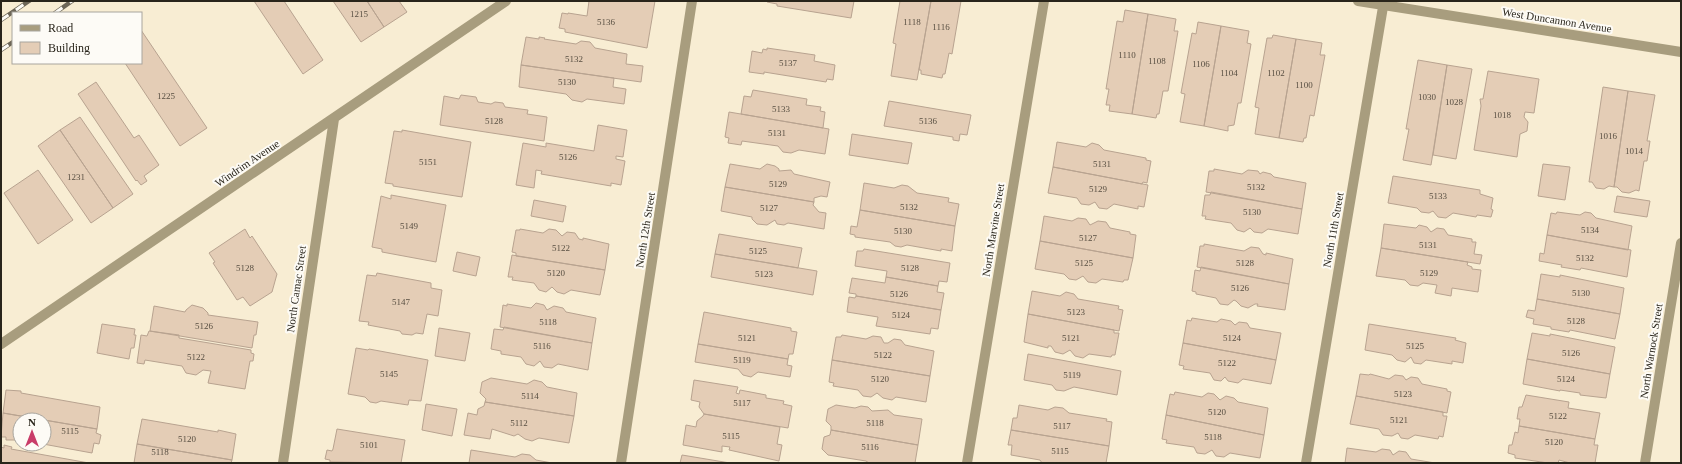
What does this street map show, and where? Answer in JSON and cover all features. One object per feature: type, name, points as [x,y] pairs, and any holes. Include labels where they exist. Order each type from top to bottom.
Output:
[{"type":"street","name":"Windrim Avenue","points":[[1,344],[506,1]]},
{"type":"street","name":"North 12th Street","points":[[621,463],[692,1]]},
{"type":"street","name":"North Marvine Street","points":[[966,463],[1044,1]]},
{"type":"street","name":"West Duncannon Avenue","points":[[1358,1],[1384,3],[1681,52]]},
{"type":"street","name":"North 11th Street","points":[[1306,463],[1384,3]]},
{"type":"street","name":"North Camac Street","points":[[283,463],[334,119]]},
{"type":"street","name":"North Warnock Street","points":[[1645,463],[1681,243]]},
{"type":"building","points":[[254,1],[284,1],[323,60],[303,74]]},
{"type":"building","points":[[333,1],[367,1],[384,27],[361,42]]},
{"type":"building","points":[[367,1],[399,1],[407,12],[384,27]]},
{"type":"building","points":[[589,1],[655,1],[647,48],[565,32],[565,29],[559,28],[562,13],[587,16]]},
{"type":"building","points":[[854,1],[851,18],[777,6],[777,4],[767,2]]},
{"type":"building","points":[[900,1],[931,1],[917,80],[891,76],[896,44],[893,43]]},
{"type":"building","points":[[931,1],[961,1],[952,54],[949,53],[945,74],[943,74],[942,78],[921,74],[921,70],[919,70]]},
{"type":"building","points":[[1125,10],[1148,14],[1132,114],[1109,111],[1110,105],[1106,105],[1109,89],[1106,89],[1117,21],[1123,22]]},
{"type":"building","points":[[1148,14],[1176,19],[1174,31],[1178,31],[1168,91],[1163,91],[1159,114],[1157,114],[1156,118],[1132,114]]},
{"type":"building","points":[[1198,22],[1221,26],[1204,126],[1180,122],[1185,94],[1181,93],[1192,33],[1196,34]]},
{"type":"building","points":[[1221,26],[1249,31],[1247,43],[1251,44],[1241,103],[1238,103],[1234,125],[1228,126],[1228,131],[1204,126]]},
{"type":"building","points":[[142,31],[207,128],[180,146],[126,64],[142,64]]},
{"type":"building","points":[[1273,35],[1296,39],[1279,138],[1255,134],[1259,108],[1255,107],[1267,38],[1272,38]]},
{"type":"building","points":[[526,37],[539,39],[539,37],[576,44],[581,41],[590,42],[595,48],[627,54],[626,64],[643,66],[641,82],[521,65]]},
{"type":"building","points":[[1296,39],[1322,43],[1320,55],[1325,55],[1314,116],[1310,115],[1306,138],[1304,138],[1303,142],[1279,138]]},
{"type":"building","points":[[767,48],[815,55],[814,61],[835,65],[833,80],[827,79],[826,82],[764,72],[764,74],[749,72],[752,51],[762,53],[763,49],[767,50]]},
{"type":"building","points":[[1418,60],[1447,65],[1431,165],[1403,160],[1409,129],[1406,129]]},
{"type":"building","points":[[521,65],[614,78],[613,87],[626,89],[624,104],[587,99],[582,102],[572,100],[566,94],[519,87]]},
{"type":"building","points":[[1447,65],[1472,69],[1456,159],[1433,155]]},
{"type":"building","points":[[1488,71],[1539,79],[1534,113],[1525,112],[1524,117],[1528,122],[1527,131],[1520,134],[1517,157],[1474,150],[1481,106],[1480,99],[1483,99]]},
{"type":"building","points":[[96,82],[134,138],[139,135],[159,165],[144,176],[147,181],[141,185],[137,180],[136,181],[78,94]]},
{"type":"building","points":[[1603,87],[1628,91],[1614,187],[1609,186],[1604,189],[1596,188],[1592,182],[1589,182]]},
{"type":"building","points":[[753,90],[807,99],[806,105],[821,107],[820,111],[825,112],[823,128],[741,114],[744,96],[751,97]]},
{"type":"building","points":[[1628,91],[1655,95],[1647,141],[1650,141],[1647,161],[1644,161],[1639,191],[1636,190],[1629,193],[1622,192],[1617,187],[1614,187]]},
{"type":"building","points":[[461,95],[476,97],[478,102],[491,104],[495,102],[503,103],[505,107],[528,110],[527,114],[547,117],[544,141],[440,125],[444,96],[459,99]]},
{"type":"building","points":[[889,101],[971,115],[967,135],[960,134],[959,141],[953,140],[953,137],[884,126]]},
{"type":"building","points":[[729,112],[829,129],[825,154],[799,150],[791,153],[783,152],[778,146],[742,141],[741,145],[728,143],[729,138],[725,137]]},
{"type":"building","points":[[80,117],[133,194],[113,208],[60,130]]},
{"type":"building","points":[[598,125],[627,130],[623,157],[616,156],[616,159],[625,161],[621,185],[611,183],[611,186],[541,174],[542,171],[536,170],[534,188],[516,185],[523,143],[546,147],[546,143],[594,151]]},
{"type":"building","points":[[60,130],[113,208],[91,223],[38,146]]},
{"type":"building","points":[[402,130],[471,142],[462,197],[393,186],[393,184],[385,183],[394,131],[402,132]]},
{"type":"building","points":[[852,134],[912,143],[908,164],[849,155]]},
{"type":"building","points":[[1057,142],[1086,147],[1092,143],[1099,145],[1104,150],[1146,158],[1146,160],[1151,161],[1147,183],[1143,182],[1142,184],[1053,167]]},
{"type":"building","points":[[730,164],[760,169],[767,164],[775,166],[779,169],[779,171],[791,170],[794,174],[830,182],[827,197],[821,196],[814,198],[814,202],[725,187]]},
{"type":"building","points":[[1543,164],[1570,167],[1565,200],[1538,196]]},
{"type":"building","points":[[1053,167],[1148,185],[1144,207],[1138,206],[1138,209],[1114,204],[1107,209],[1099,208],[1095,202],[1089,205],[1081,204],[1077,198],[1048,193]]},
{"type":"building","points":[[1214,169],[1242,174],[1248,170],[1258,171],[1260,174],[1263,172],[1271,174],[1274,177],[1306,183],[1302,209],[1206,192],[1209,171],[1214,171]]},
{"type":"building","points":[[38,170],[73,220],[38,244],[4,193]]},
{"type":"building","points":[[1393,176],[1480,190],[1480,194],[1493,198],[1491,209],[1493,210],[1491,217],[1477,215],[1476,217],[1453,213],[1446,218],[1438,217],[1433,211],[1429,213],[1421,212],[1417,208],[1388,203]]},
{"type":"building","points":[[864,183],[894,188],[902,185],[908,186],[917,193],[949,198],[948,202],[959,204],[955,226],[860,210]]},
{"type":"building","points":[[725,187],[814,202],[813,205],[819,212],[826,213],[824,229],[788,223],[784,225],[777,224],[775,220],[767,225],[757,224],[752,217],[721,211]]},
{"type":"building","points":[[1211,192],[1302,209],[1298,234],[1268,229],[1262,233],[1254,232],[1250,228],[1244,232],[1237,230],[1231,223],[1205,219],[1206,216],[1202,216],[1205,195],[1210,195]]},
{"type":"building","points":[[391,195],[446,205],[436,262],[382,252],[382,249],[372,247],[381,196],[391,199]]},
{"type":"building","points":[[1617,196],[1650,201],[1647,217],[1614,212]]},
{"type":"building","points":[[534,200],[566,206],[563,222],[531,216]]},
{"type":"building","points":[[860,210],[955,226],[952,251],[941,249],[941,251],[907,245],[901,247],[895,246],[890,242],[855,237],[855,235],[850,234],[851,226],[857,227]]},
{"type":"building","points":[[1557,212],[1580,215],[1585,212],[1591,213],[1596,218],[1632,226],[1628,250],[1547,235],[1551,213],[1556,214]]},
{"type":"building","points":[[1044,216],[1072,221],[1078,218],[1086,219],[1090,225],[1098,221],[1106,222],[1110,228],[1130,232],[1130,234],[1136,235],[1133,258],[1040,241]]},
{"type":"building","points":[[1384,224],[1416,228],[1419,225],[1427,227],[1431,232],[1437,228],[1444,229],[1448,235],[1472,239],[1472,242],[1476,242],[1474,254],[1482,255],[1480,264],[1381,248]]},
{"type":"building","points":[[245,229],[250,238],[252,236],[277,274],[272,292],[250,306],[243,297],[237,300],[213,263],[215,262],[209,253]]},
{"type":"building","points":[[520,229],[543,233],[549,229],[556,230],[562,236],[567,232],[575,233],[579,239],[583,240],[583,238],[609,244],[605,270],[516,256],[516,253],[512,252],[516,230]]},
{"type":"building","points":[[719,234],[802,248],[798,268],[715,254]]},
{"type":"building","points":[[1547,235],[1631,250],[1627,277],[1581,268],[1580,270],[1561,267],[1562,265],[1539,261],[1540,253],[1544,254]]},
{"type":"building","points":[[1040,241],[1133,258],[1128,280],[1124,280],[1123,282],[1102,279],[1096,283],[1088,282],[1083,276],[1076,280],[1069,279],[1064,274],[1035,269]]},
{"type":"building","points":[[1204,244],[1244,251],[1251,247],[1259,248],[1263,254],[1266,255],[1266,253],[1293,259],[1289,284],[1197,267],[1200,246],[1204,246]]},
{"type":"building","points":[[1381,248],[1468,262],[1467,265],[1472,267],[1472,269],[1481,270],[1478,292],[1452,288],[1451,296],[1435,293],[1437,285],[1423,283],[1418,286],[1410,285],[1405,280],[1376,276]]},
{"type":"building","points":[[864,249],[950,263],[947,282],[939,281],[938,286],[886,277],[887,271],[855,266],[857,251],[863,251]]},
{"type":"building","points":[[457,252],[480,257],[476,276],[453,271]]},
{"type":"building","points":[[715,254],[817,271],[813,295],[711,277]]},
{"type":"building","points":[[512,255],[605,270],[600,295],[571,290],[564,294],[557,292],[552,287],[546,292],[539,290],[534,283],[512,280],[513,277],[508,277]]},
{"type":"building","points":[[1201,267],[1289,284],[1285,310],[1257,306],[1258,304],[1248,308],[1241,306],[1234,300],[1228,305],[1220,304],[1216,298],[1196,294],[1196,292],[1192,291],[1195,270],[1200,271]]},
{"type":"building","points":[[377,273],[431,283],[431,288],[442,290],[438,316],[427,314],[423,334],[402,334],[400,331],[368,325],[369,322],[359,321],[367,275],[376,276]]},
{"type":"building","points":[[1541,274],[1560,277],[1560,275],[1624,288],[1620,314],[1537,299]]},
{"type":"building","points":[[886,277],[938,286],[937,292],[944,293],[941,310],[856,296],[856,294],[849,293],[852,278],[885,283]]},
{"type":"building","points":[[1032,291],[1060,296],[1066,292],[1074,294],[1078,299],[1119,306],[1118,309],[1123,310],[1119,331],[1028,314]]},
{"type":"building","points":[[856,296],[941,310],[938,329],[931,328],[930,334],[876,326],[878,317],[847,312],[849,297],[855,298]]},
{"type":"building","points":[[1537,299],[1620,314],[1615,339],[1570,330],[1569,332],[1551,329],[1551,327],[1533,324],[1534,319],[1526,317],[1528,310],[1535,311]]},
{"type":"building","points":[[536,303],[544,305],[547,310],[554,306],[563,308],[566,312],[596,318],[592,343],[500,327],[503,305],[507,306],[507,304],[531,308]]},
{"type":"building","points":[[192,305],[203,308],[208,315],[258,322],[252,348],[150,331],[154,306],[185,312]]},
{"type":"building","points":[[704,312],[791,328],[791,331],[797,332],[793,354],[789,354],[788,359],[698,344]]},
{"type":"building","points":[[1028,314],[1114,330],[1114,333],[1119,333],[1115,355],[1112,355],[1111,357],[1089,354],[1083,358],[1075,356],[1070,350],[1063,354],[1055,352],[1051,346],[1048,346],[1048,348],[1024,342]]},
{"type":"building","points":[[1192,318],[1217,322],[1221,319],[1231,321],[1235,325],[1239,322],[1247,323],[1250,328],[1281,333],[1276,360],[1183,343],[1187,320],[1191,321]]},
{"type":"building","points":[[102,324],[135,329],[134,335],[136,335],[134,348],[131,348],[129,359],[97,353]]},
{"type":"building","points":[[1369,324],[1456,338],[1455,340],[1466,343],[1463,363],[1452,361],[1452,364],[1426,360],[1421,364],[1414,363],[1411,357],[1405,362],[1397,360],[1392,355],[1365,350]]},
{"type":"building","points":[[504,327],[592,343],[588,370],[558,364],[552,368],[544,367],[540,361],[534,366],[526,364],[521,357],[501,354],[501,351],[491,349],[494,329],[503,330]]},
{"type":"building","points":[[439,328],[470,333],[465,361],[435,356]]},
{"type":"building","points":[[149,331],[179,335],[179,338],[251,350],[251,353],[254,354],[253,361],[250,361],[245,389],[208,383],[211,371],[203,370],[196,375],[186,373],[182,366],[145,360],[144,364],[137,363],[141,335],[147,336]]},
{"type":"building","points":[[1532,333],[1550,336],[1550,334],[1615,347],[1610,374],[1527,359]]},
{"type":"building","points":[[842,335],[866,339],[873,336],[881,337],[884,343],[888,343],[894,339],[901,340],[905,345],[934,351],[930,376],[832,360],[836,337],[841,337]]},
{"type":"building","points":[[1183,343],[1276,360],[1271,384],[1243,379],[1238,383],[1228,381],[1225,377],[1221,381],[1214,380],[1210,373],[1183,369],[1184,366],[1179,365]]},
{"type":"building","points":[[698,344],[788,359],[787,365],[792,366],[790,377],[758,372],[751,377],[743,375],[738,369],[695,362]]},
{"type":"building","points":[[356,348],[428,360],[421,401],[409,400],[408,405],[381,401],[376,403],[370,402],[365,397],[348,394]]},
{"type":"building","points":[[1028,354],[1121,371],[1117,395],[1074,387],[1064,391],[1056,390],[1052,385],[1024,380]]},
{"type":"building","points":[[1527,359],[1610,374],[1606,398],[1580,395],[1580,393],[1523,384]]},
{"type":"building","points":[[832,360],[930,376],[926,402],[896,397],[892,400],[883,398],[877,393],[871,397],[863,396],[858,390],[833,386],[834,383],[829,382]]},
{"type":"building","points":[[1360,374],[1370,374],[1389,379],[1395,375],[1403,376],[1406,380],[1411,377],[1418,378],[1422,384],[1447,389],[1447,391],[1451,392],[1447,413],[1356,396]]},
{"type":"building","points":[[491,378],[527,384],[534,380],[542,382],[547,387],[577,393],[574,416],[485,402],[486,399],[480,393],[482,382]]},
{"type":"building","points":[[694,380],[738,387],[736,393],[739,394],[740,390],[766,395],[766,398],[784,401],[783,404],[792,406],[788,428],[704,414],[699,407],[700,402],[691,400]]},
{"type":"building","points":[[6,390],[21,391],[21,393],[100,407],[97,429],[52,421],[52,412],[12,412],[12,415],[3,413]]},
{"type":"building","points":[[1175,392],[1202,397],[1208,393],[1214,394],[1220,400],[1226,396],[1234,398],[1238,402],[1268,408],[1264,435],[1166,415],[1170,394],[1174,395]]},
{"type":"building","points":[[1526,395],[1569,402],[1568,408],[1600,413],[1595,439],[1519,426],[1520,419],[1517,419],[1519,407],[1522,407]]},
{"type":"building","points":[[1356,396],[1443,412],[1443,416],[1447,416],[1443,437],[1439,436],[1438,439],[1415,435],[1408,439],[1401,438],[1398,433],[1392,436],[1383,435],[1379,429],[1350,424]]},
{"type":"building","points":[[485,402],[574,416],[569,443],[539,438],[532,441],[525,439],[518,434],[514,436],[492,429],[490,439],[464,435],[468,413],[477,415],[478,409],[484,406]]},
{"type":"building","points":[[426,404],[457,409],[452,436],[422,430]]},
{"type":"building","points":[[836,405],[855,408],[861,406],[868,407],[872,411],[888,410],[894,415],[922,419],[918,445],[831,430],[831,426],[826,421],[828,409]]},
{"type":"building","points":[[1019,405],[1048,410],[1055,407],[1063,408],[1069,413],[1107,419],[1106,421],[1112,422],[1109,446],[1011,430],[1013,418],[1017,418]]},
{"type":"building","points":[[3,413],[12,415],[12,440],[6,440],[6,437],[1,437]]},
{"type":"building","points":[[704,414],[780,427],[777,444],[782,445],[779,461],[729,450],[730,447],[722,446],[722,452],[683,445],[686,425],[696,427],[697,421]]},
{"type":"building","points":[[1166,415],[1264,435],[1260,458],[1230,453],[1224,457],[1216,456],[1212,450],[1205,454],[1197,453],[1194,447],[1166,443],[1167,440],[1162,439]]},
{"type":"building","points":[[142,419],[236,434],[232,460],[137,444]]},
{"type":"building","points":[[52,421],[97,429],[96,433],[101,435],[99,444],[94,443],[92,453],[52,446]]},
{"type":"building","points":[[1519,426],[1595,439],[1594,445],[1598,445],[1595,463],[1570,463],[1559,460],[1558,463],[1548,463],[1515,458],[1515,455],[1508,453],[1509,445],[1512,445],[1515,432],[1518,433]]},
{"type":"building","points":[[337,429],[405,440],[401,463],[330,462],[330,460],[325,459],[327,450],[332,451],[333,449]]},
{"type":"building","points":[[831,430],[918,445],[915,463],[869,463],[866,461],[828,455],[822,449],[824,437],[830,435]]},
{"type":"building","points":[[1011,430],[1109,446],[1106,463],[1042,463],[1040,460],[1011,455],[1012,445],[1008,445]]},
{"type":"building","points":[[137,444],[232,460],[231,463],[134,463]]},
{"type":"building","points":[[4,445],[12,447],[12,452],[28,452],[89,463],[1,463],[1,447],[4,448]]},
{"type":"building","points":[[1347,448],[1376,452],[1382,449],[1390,450],[1393,455],[1399,451],[1406,452],[1411,459],[1435,463],[1345,463]]},
{"type":"building","points":[[471,450],[515,457],[522,454],[530,455],[536,460],[552,463],[469,463]]},
{"type":"building","points":[[682,455],[730,463],[680,463]]},
{"type":"railway","points":[[13,12],[29,1]]},
{"type":"railway","points":[[56,12],[72,1]]},
{"type":"railway","points":[[1,20],[12,13]]},
{"type":"railway","points":[[1,50],[12,43]]}]
